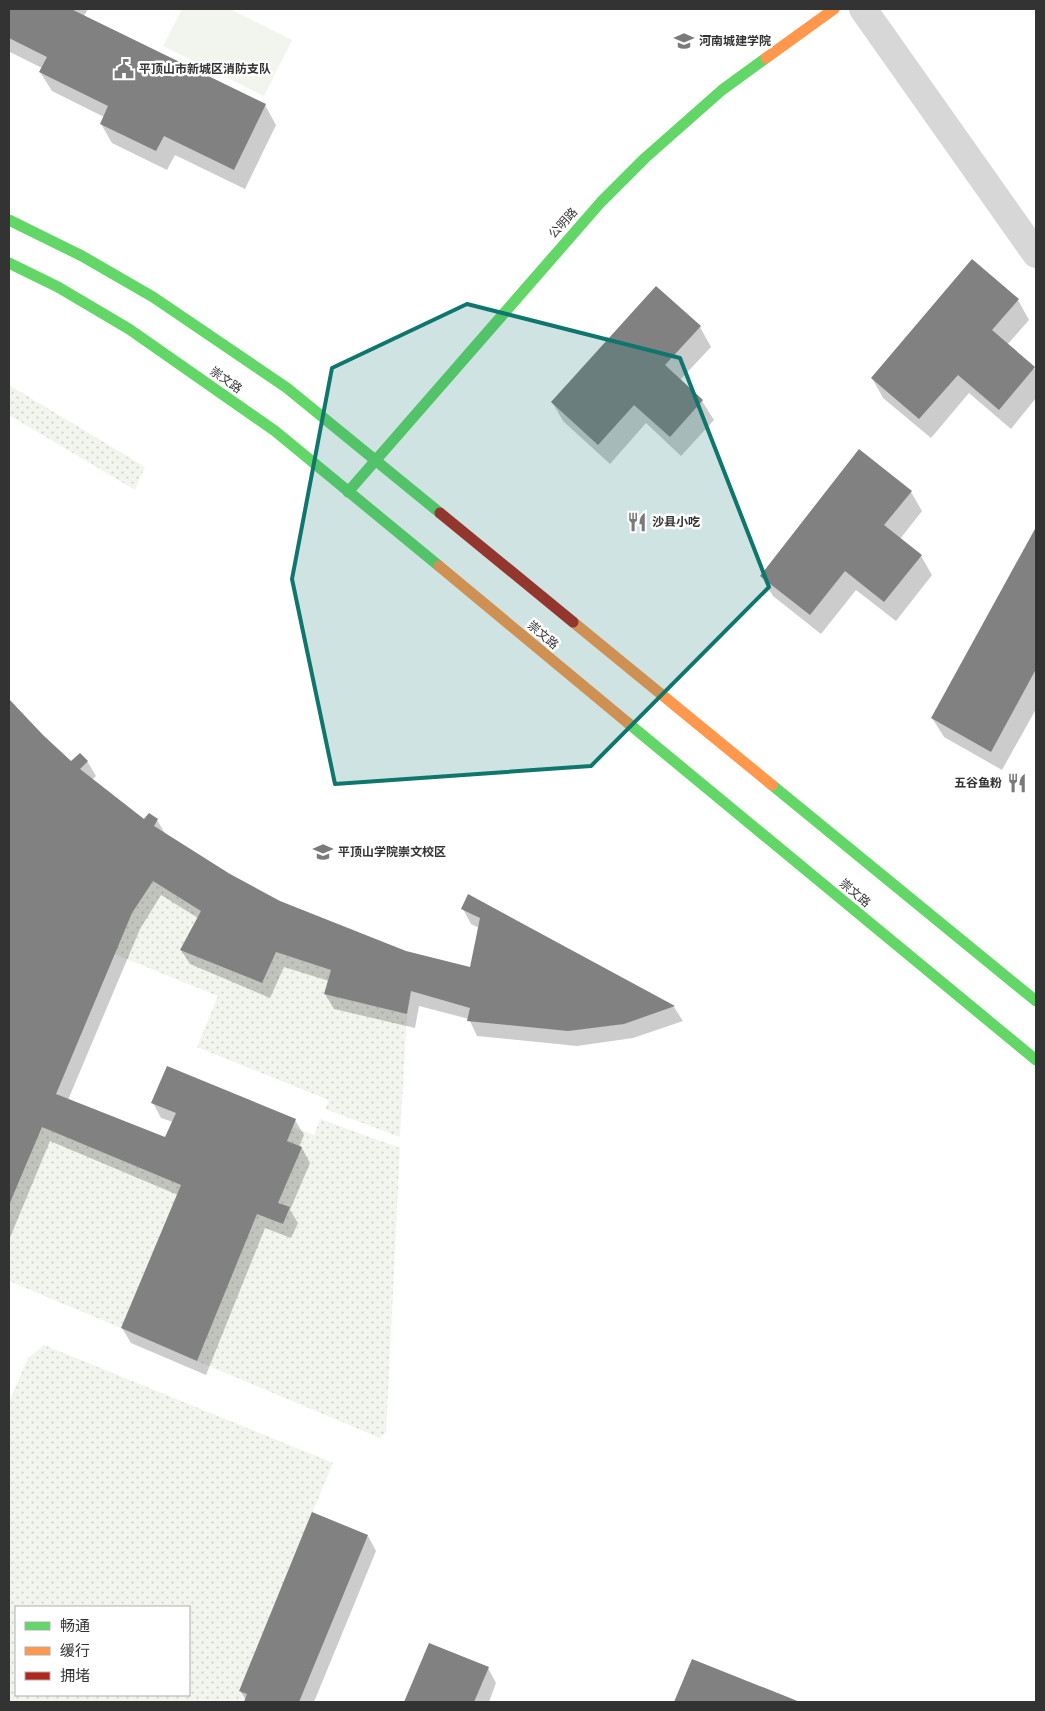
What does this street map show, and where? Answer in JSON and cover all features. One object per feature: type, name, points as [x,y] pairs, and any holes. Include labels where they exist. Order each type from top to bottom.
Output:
[{"type":"main road","name":"公明路","points":[[348,492],[588,216],[645,158],[722,90],[834,9]]},
{"type":"main road","points":[[9,220],[82,256],[153,297],[287,388],[1031,990]]},
{"type":"main road","name":"崇文路","points":[[9,263],[58,287],[129,329],[275,431],[1036,1060]]},
{"type":"street","points":[[863,9],[1036,254]]},
{"type":"highlighted area","points":[[467,304],[680,358],[769,587],[591,766],[335,784],[292,579],[332,368]]},
{"type":"shaded area","points":[[182,9],[230,9],[292,40],[264,96],[163,46]]},
{"type":"shaded area","points":[[9,385],[145,467],[135,490],[9,415]]},
{"type":"shaded area","points":[[153,881],[201,911],[180,950],[261,983],[276,952],[331,970],[324,994],[407,1014],[400,1137],[325,1109],[329,1100],[197,1047],[218,996],[114,954],[132,913]]},
{"type":"shaded area","points":[[320,1119],[400,1148],[386,1432],[380,1438],[197,1361],[257,1214],[283,1224],[290,1208],[278,1203],[302,1147],[287,1141],[293,1127],[314,1135]]},
{"type":"shaded area","points":[[42,1127],[181,1185],[121,1328],[9,1281],[9,1205]]},
{"type":"shaded area","points":[[44,1345],[333,1463],[239,1690],[247,1694],[244,1702],[9,1702],[9,1402],[28,1358]]},
{"type":"building","points":[[9,9],[71,9],[266,104],[234,170],[164,136],[156,151],[100,124],[108,106],[39,72],[47,57],[9,38]]},
{"type":"building","points":[[972,259],[1019,299],[992,330],[1035,367],[999,410],[958,375],[919,419],[871,378]]},
{"type":"building","points":[[656,286],[701,326],[665,365],[703,400],[670,437],[634,405],[598,445],[551,402]]},
{"type":"building","points":[[859,449],[912,491],[884,525],[922,555],[884,602],[845,571],[810,615],[760,576]]},
{"type":"building","points":[[1036,527],[1036,669],[991,752],[931,718]]},
{"type":"building","points":[[9,699],[71,761],[80,753],[88,761],[80,769],[144,819],[149,813],[158,819],[154,826],[230,874],[280,901],[406,951],[470,967],[480,918],[461,909],[468,894],[675,1006],[624,1024],[568,1031],[467,1021],[470,1008],[411,991],[407,1014],[324,994],[331,970],[276,952],[262,983],[180,950],[201,911],[153,881],[132,913],[56,1094],[165,1137],[176,1113],[151,1103],[167,1066],[296,1119],[287,1141],[302,1147],[278,1203],[290,1207],[283,1224],[257,1214],[197,1361],[121,1328],[181,1185],[42,1127],[9,1205]]},
{"type":"building","points":[[312,1512],[368,1535],[299,1702],[244,1702],[247,1694],[239,1691]]},
{"type":"building","points":[[429,1643],[489,1667],[474,1702],[404,1702]]},
{"type":"building","points":[[692,1659],[800,1702],[674,1702]]},
{"type":"traffic: fast","points":[[348,492],[601,202],[645,158],[722,90],[766,58]]},
{"type":"traffic: fast","points":[[9,220],[82,256],[153,297],[287,388],[440,513]]},
{"type":"traffic: fast","points":[[9,263],[58,287],[129,329],[275,431],[439,566]]},
{"type":"traffic: fast","points":[[628,723],[1036,1060]]},
{"type":"traffic: fast","points":[[772,785],[1036,1001]]},
{"type":"traffic: slow","points":[[766,58],[834,9]]},
{"type":"traffic: slow","points":[[439,566],[628,723]]},
{"type":"traffic: slow","points":[[573,622],[772,785]]},
{"type":"traffic: jam","points":[[440,513],[573,622]]},
{"type":"place","name":"河南城建学院","points":[[684,41]]},
{"type":"place","name":"平顶山市新城区消防支队","points":[[124,69]]},
{"type":"place","name":"沙县小吃","points":[[637,522]]},
{"type":"place","name":"五谷鱼粉","points":[[1017,783]]},
{"type":"place","name":"平顶山学院崇文校区","points":[[323,852]]}]
